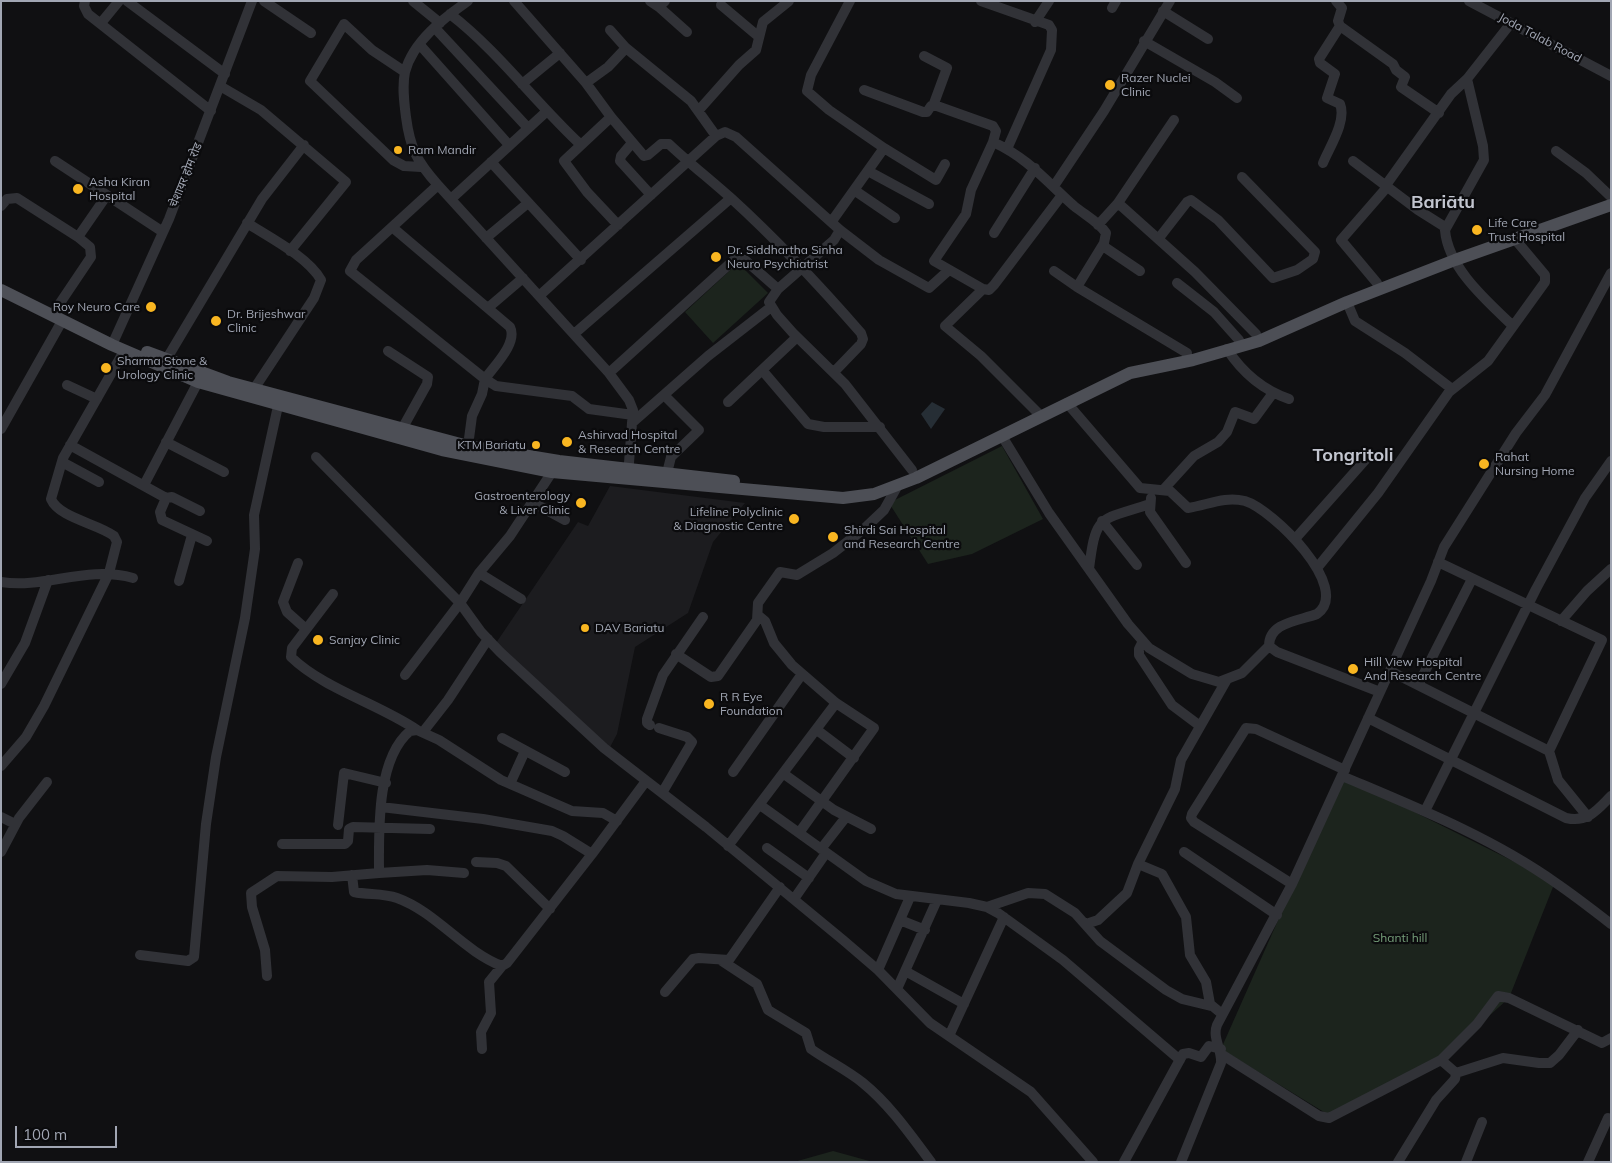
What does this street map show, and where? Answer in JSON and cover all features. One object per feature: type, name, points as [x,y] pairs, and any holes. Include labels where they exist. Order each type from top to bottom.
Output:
[{"type":"main road","points":[[113,341],[124,351],[198,382],[278,406],[467,456],[628,474],[786,487],[849,489],[867,487],[912,470],[1039,413],[1135,364],[1187,353],[1256,334],[1377,283],[1611,196]]},
{"type":"main road","points":[[673,477],[843,498],[861,496],[898,485],[1002,436],[1039,413],[1067,403],[1130,372],[1193,360],[1259,341],[1453,256],[1514,238],[1611,205]]},
{"type":"main road","points":[[1,281],[59,315]]},
{"type":"main road","points":[[1,290],[113,341],[254,389],[468,446],[553,466]]},
{"type":"street","points":[[85,1],[85,10],[211,111]]},
{"type":"street","points":[[101,23],[119,1]]},
{"type":"street","points":[[127,1],[225,74]]},
{"type":"street","name":"चेशायर होम रोड","points":[[113,341],[163,232],[252,1]]},
{"type":"street","points":[[264,1],[311,33]]},
{"type":"street","points":[[413,1],[437,25],[528,128]]},
{"type":"street","points":[[468,1],[437,25],[420,45],[405,72],[404,101],[412,151],[421,167],[609,372],[629,400],[633,418],[628,474]]},
{"type":"street","points":[[514,1],[586,83],[632,143],[645,156],[661,144],[667,143],[731,198],[803,268],[863,336],[860,344],[834,372]]},
{"type":"street","points":[[650,1],[662,4],[687,32]]},
{"type":"street","points":[[699,110],[739,65],[756,50],[763,22],[789,1]]},
{"type":"street","points":[[850,1],[811,75],[807,91],[829,110],[884,148],[936,180],[945,164]]},
{"type":"street","points":[[981,1],[995,4],[1052,28],[1052,50],[1007,149]]},
{"type":"street","points":[[1036,22],[1049,1]]},
{"type":"street","points":[[1054,186],[1104,111],[1144,41],[1170,1]]},
{"type":"street","points":[[1336,1],[1342,9],[1338,21],[1340,26],[1393,64],[1395,69],[1405,77],[1401,88],[1439,113]]},
{"type":"street","name":"Joda Talab Road","points":[[1469,1],[1611,76]]},
{"type":"street","points":[[721,5],[759,37]]},
{"type":"street","points":[[1163,11],[1208,39]]},
{"type":"street","points":[[450,14],[580,144]]},
{"type":"street","points":[[1377,283],[1341,240],[1387,186],[1451,94],[1466,79],[1511,23]]},
{"type":"street","points":[[405,72],[372,50],[344,24],[310,81],[393,160],[404,166],[421,167]]},
{"type":"street","points":[[1323,164],[1336,132],[1342,109],[1340,104],[1328,98],[1335,74],[1320,63],[1319,58],[1340,26]]},
{"type":"street","points":[[610,30],[626,48],[678,88],[699,110],[716,136]]},
{"type":"street","points":[[1144,41],[1220,84],[1237,98]]},
{"type":"street","points":[[420,45],[509,144]]},
{"type":"street","points":[[586,83],[608,67],[626,48]]},
{"type":"street","points":[[522,84],[560,53]]},
{"type":"street","points":[[864,90],[926,112],[933,106],[947,68],[924,56]]},
{"type":"street","points":[[1445,227],[1484,160],[1483,146],[1466,79]]},
{"type":"street","points":[[220,86],[257,107],[346,182],[290,251]]},
{"type":"street","points":[[933,106],[993,126],[996,131],[993,142],[971,190],[964,219],[934,261],[982,289],[989,290],[1062,195]]},
{"type":"street","points":[[451,199],[546,112]]},
{"type":"street","points":[[611,117],[564,160],[587,192],[618,225]]},
{"type":"street","points":[[1098,225],[1118,203],[1174,120]]},
{"type":"street","points":[[539,296],[716,136],[725,132],[732,134],[840,230],[879,260],[929,288],[949,270]]},
{"type":"street","points":[[993,142],[1035,168],[1106,234],[1102,246],[1077,287]]},
{"type":"street","points":[[632,143],[621,156],[620,161],[651,195]]},
{"type":"street","points":[[166,360],[274,180],[304,145]]},
{"type":"street","points":[[832,221],[884,148]]},
{"type":"street","points":[[1556,151],[1586,173],[1611,196]]},
{"type":"street","points":[[55,161],[163,232]]},
{"type":"street","points":[[1353,161],[1418,210],[1445,227],[1453,256],[1477,289],[1513,326]]},
{"type":"street","points":[[491,162],[581,260]]},
{"type":"street","points":[[994,233],[1035,168]]},
{"type":"street","points":[[868,170],[929,204]]},
{"type":"street","points":[[1159,238],[1187,202],[1191,200],[1218,220],[1272,278],[1275,279],[1297,270],[1313,259],[1315,252],[1242,177]]},
{"type":"street","points":[[438,185],[356,260],[351,266],[352,274],[484,379],[496,386],[572,396],[589,409],[633,418],[664,395],[708,356],[771,307]]},
{"type":"street","points":[[854,190],[896,218]]},
{"type":"street","points":[[78,237],[107,195]]},
{"type":"street","points":[[1,206],[8,199],[17,198],[78,237],[90,247],[91,257],[1,429]]},
{"type":"street","points":[[574,334],[731,198]]},
{"type":"street","points":[[486,238],[528,203]]},
{"type":"street","points":[[1118,203],[1159,238],[1229,305],[1256,334]]},
{"type":"street","points":[[247,223],[290,251],[317,274],[321,280],[320,286],[254,389]]},
{"type":"street","points":[[392,227],[489,307],[510,327],[513,337],[484,379],[482,394],[472,416],[468,446]]},
{"type":"street","points":[[840,230],[834,240],[778,288],[769,299],[771,307],[797,337],[834,372],[880,427],[912,470]]},
{"type":"street","points":[[1317,568],[1378,493],[1452,389],[1488,361],[1546,278],[1514,238]]},
{"type":"street","points":[[1102,246],[1140,271]]},
{"type":"street","points":[[609,372],[735,259],[745,260],[778,288]]},
{"type":"street","points":[[1054,271],[1077,287],[1187,353]]},
{"type":"street","points":[[1181,1162],[1221,1063],[1221,1052],[1215,1031],[1222,1014],[1292,884],[1390,671],[1444,547],[1498,462],[1550,388],[1611,273]]},
{"type":"street","points":[[489,307],[523,278]]},
{"type":"street","points":[[1177,283],[1214,312],[1239,340]]},
{"type":"street","points":[[982,289],[945,326],[981,356],[1039,413]]},
{"type":"street","points":[[1347,302],[1355,321],[1405,353],[1452,389]]},
{"type":"street","points":[[728,402],[797,337]]},
{"type":"street","points":[[1227,349],[1240,367],[1273,393],[1289,399]]},
{"type":"street","points":[[1,766],[35,724],[109,573],[117,542],[114,536],[73,516],[52,502],[52,494],[62,462],[70,445],[124,351]]},
{"type":"street","points":[[388,351],[428,376],[427,384],[402,429]]},
{"type":"street","points":[[762,370],[808,424],[824,427],[880,427]]},
{"type":"street","points":[[144,485],[198,382]]},
{"type":"street","points":[[68,385],[97,399]]},
{"type":"street","points":[[1163,490],[1194,456],[1218,442],[1228,430],[1235,412],[1254,419],[1273,393]]},
{"type":"street","points":[[664,395],[699,430],[671,457],[673,477]]},
{"type":"street","points":[[1067,403],[1137,487],[1173,493],[1188,508],[1222,499],[1248,502],[1262,510],[1295,540],[1317,568],[1325,590],[1326,600],[1322,611],[1276,628],[1270,637],[1269,646],[1250,666],[1226,681],[1181,760],[1175,789],[1138,864],[1127,893],[1098,920],[1086,924]]},
{"type":"street","points":[[140,955],[188,961],[194,957],[206,824],[216,757],[245,618],[255,549],[254,516],[278,406]]},
{"type":"street","points":[[1002,436],[1049,513],[1143,642],[1156,653],[1192,674],[1212,681],[1226,681]]},
{"type":"street","points":[[166,442],[224,472]]},
{"type":"street","points":[[70,445],[166,498],[172,497],[200,511]]},
{"type":"street","points":[[316,457],[460,603],[488,639],[604,748],[780,887],[878,970],[925,1019],[1031,1092],[1093,1162]]},
{"type":"street","points":[[1295,540],[1367,458]]},
{"type":"street","points":[[1425,811],[1528,605],[1585,498],[1611,461]]},
{"type":"street","points":[[62,462],[99,482]]},
{"type":"street","points":[[406,675],[460,603],[478,573],[510,536],[553,466]]},
{"type":"street","points":[[676,654],[709,676],[716,677],[759,616],[758,603],[780,572],[797,575],[841,547],[878,517],[889,503],[898,485]]},
{"type":"street","points":[[1152,490],[1150,512],[1186,563]]},
{"type":"street","points":[[166,498],[160,517],[162,520],[207,541]]},
{"type":"street","points":[[532,502],[565,520]]},
{"type":"street","points":[[1089,569],[1094,533],[1102,521],[1150,504]]},
{"type":"street","points":[[1102,521],[1137,565]]},
{"type":"street","points":[[179,581],[192,534]]},
{"type":"street","points":[[1438,562],[1602,640],[1549,752],[1558,780],[1588,818]]},
{"type":"street","points":[[298,563],[283,602],[288,612],[306,629]]},
{"type":"street","points":[[1561,621],[1587,591],[1611,569]]},
{"type":"street","points":[[1,582],[48,580],[109,573],[133,578]]},
{"type":"street","points":[[478,573],[521,599]]},
{"type":"street","points":[[1418,685],[1472,579]]},
{"type":"street","points":[[1,684],[25,643],[48,580]]},
{"type":"street","points":[[333,594],[291,651],[292,659],[347,693],[451,746],[482,769],[510,784],[572,811],[603,814],[617,821]]},
{"type":"street","points":[[759,616],[765,622],[780,652],[802,674],[836,704],[874,728],[799,833]]},
{"type":"street","points":[[662,793],[692,742],[687,737],[654,727],[647,723],[647,719],[657,690],[676,654],[704,618]]},
{"type":"street","points":[[420,731],[448,700],[488,639]]},
{"type":"street","points":[[1143,642],[1139,649],[1139,655],[1172,704],[1200,726]]},
{"type":"street","points":[[1269,646],[1277,652],[1380,692]]},
{"type":"street","points":[[1390,671],[1549,752]]},
{"type":"street","points":[[733,772],[802,674]]},
{"type":"street","points":[[728,846],[836,704]]},
{"type":"street","points":[[1368,718],[1566,818],[1575,820],[1588,818],[1611,796]]},
{"type":"street","points":[[1292,884],[1194,822],[1191,818],[1246,728],[1256,729],[1343,774],[1425,811],[1516,858],[1609,919]]},
{"type":"street","points":[[379,873],[378,827],[386,783],[396,746],[410,730],[420,731]]},
{"type":"street","points":[[817,730],[854,758]]},
{"type":"street","points":[[502,738],[565,772]]},
{"type":"street","points":[[510,784],[525,751]]},
{"type":"street","points":[[338,825],[343,774],[347,773],[386,783]]},
{"type":"street","points":[[784,774],[822,802],[846,817],[871,829]]},
{"type":"street","points":[[482,1048],[481,1032],[491,1013],[489,982],[502,966],[507,963],[550,909],[646,781]]},
{"type":"street","points":[[1,852],[15,824],[47,782]]},
{"type":"street","points":[[760,805],[880,888],[910,897],[987,907],[1004,917],[1063,960],[1180,1060]]},
{"type":"street","points":[[381,806],[483,819],[552,831],[592,854]]},
{"type":"street","points":[[1,817],[15,824]]},
{"type":"street","points":[[794,899],[846,817]]},
{"type":"street","points":[[282,844],[345,844],[348,841],[349,829],[353,827],[430,829]]},
{"type":"street","points":[[767,848],[809,878]]},
{"type":"street","points":[[1184,852],[1277,915]]},
{"type":"street","points":[[476,862],[498,863],[506,866],[550,909]]},
{"type":"street","points":[[1138,864],[1162,874],[1186,917],[1190,955],[1206,982],[1211,1006]]},
{"type":"street","points":[[267,976],[265,950],[252,907],[251,893],[277,876],[352,875],[414,870],[464,873]]},
{"type":"street","points":[[352,875],[354,892],[390,896],[404,901],[438,923],[469,947],[502,966]]},
{"type":"street","points":[[665,992],[693,959],[722,961],[731,958],[780,887]]},
{"type":"street","points":[[987,907],[1022,894],[1040,893],[1063,905],[1086,924],[1100,941],[1166,990],[1182,999],[1211,1006],[1222,1014]]},
{"type":"street","points":[[878,970],[910,897]]},
{"type":"street","points":[[897,989],[907,972],[937,900]]},
{"type":"street","points":[[949,1036],[1004,917]]},
{"type":"street","points":[[900,920],[925,930]]},
{"type":"street","points":[[722,961],[757,984],[768,1010],[806,1032],[811,1050],[846,1071],[874,1094],[895,1116],[931,1162]]},
{"type":"street","points":[[907,972],[964,1004]]},
{"type":"street","points":[[1124,1162],[1180,1060],[1186,1052],[1202,1057],[1209,1046],[1319,1116],[1329,1118],[1441,1060],[1477,1024],[1498,996],[1509,998],[1602,1043],[1611,1038]]},
{"type":"street","points":[[1456,1073],[1507,1057],[1538,1063],[1550,1063],[1559,1055],[1578,1030]]},
{"type":"street","points":[[1441,1060],[1456,1073]]},
{"type":"street","points":[[1398,1162],[1436,1100],[1455,1079],[1456,1073]]},
{"type":"street","points":[[1588,1162],[1608,1118]]},
{"type":"street","points":[[1466,1162],[1482,1122]]},
{"type":"shaded area","points":[[932,402],[945,409],[931,429],[921,414]]},
{"type":"shaded area","name":"DAV Bariatu","points":[[610,486],[745,503],[713,542],[688,613],[635,647],[617,734],[609,749],[496,643],[578,522],[588,526]]},
{"type":"green space","points":[[738,263],[768,293],[713,343],[685,312]]},
{"type":"green space","points":[[1002,446],[1043,519],[972,554],[928,564],[889,503]]},
{"type":"green space","name":"Shanti hill","points":[[1342,776],[1555,882],[1509,998],[1437,1063],[1332,1117],[1221,1049]]},
{"type":"green space","points":[[833,1151],[873,1162],[794,1162]]},
{"type":"place","name":"Razer Nuclei Clinic","points":[[1110,85]]},
{"type":"place","name":"Ram Mandir","points":[[398,150]]},
{"type":"place","name":"Asha Kiran Hospital","points":[[78,189]]},
{"type":"place","name":"Life Care Trust Hospital","points":[[1477,230]]},
{"type":"place","name":"Dr. Siddhartha Sinha Neuro Psychiatrist","points":[[716,257]]},
{"type":"place","name":"Roy Neuro Care","points":[[151,307]]},
{"type":"place","name":"Dr. Brijeshwar Clinic","points":[[216,321]]},
{"type":"place","name":"Sharma Stone & Urology Clinic","points":[[106,368]]},
{"type":"place","name":"Ashirvad Hospital & Research Centre","points":[[567,442]]},
{"type":"place","name":"KTM Bariatu","points":[[536,445]]},
{"type":"place","name":"Rahat Nursing Home","points":[[1484,464]]},
{"type":"place","name":"Gastroenterology & Liver Clinic","points":[[581,503]]},
{"type":"place","name":"Lifeline Polyclinic & Diagnostic Centre","points":[[794,519]]},
{"type":"place","name":"Shirdi Sai Hospital and Research Centre","points":[[833,537]]},
{"type":"place","name":"DAV Bariatu","points":[[585,628]]},
{"type":"place","name":"Sanjay Clinic","points":[[318,640]]},
{"type":"place","name":"Hill View Hospital And Research Centre","points":[[1353,669]]},
{"type":"place","name":"R R Eye Foundation","points":[[709,704]]},
{"type":"district","name":"Bariātu","points":[[1443,203]]},
{"type":"district","name":"Tongritoli","points":[[1353,456]]}]
